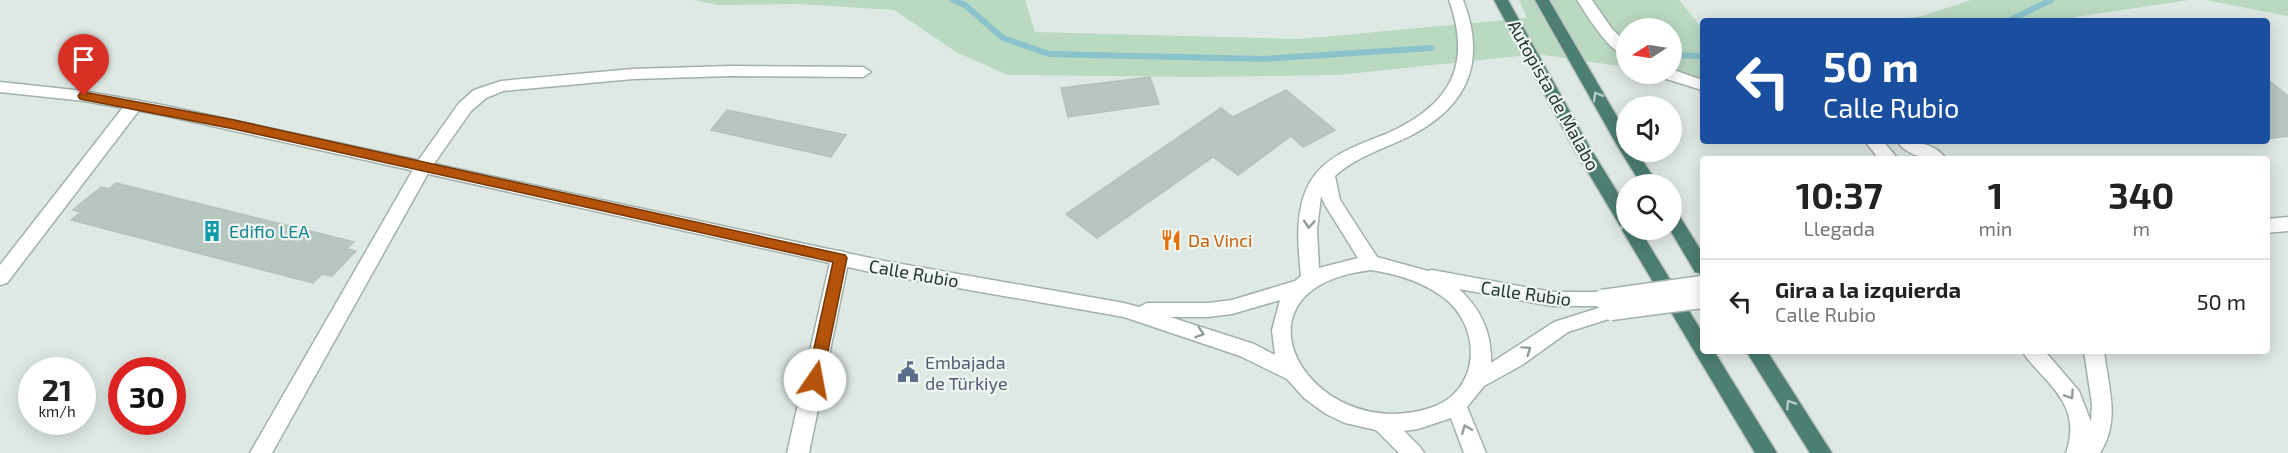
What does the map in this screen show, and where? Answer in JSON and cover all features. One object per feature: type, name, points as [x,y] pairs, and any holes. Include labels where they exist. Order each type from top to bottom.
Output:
[{"type":"highway","name":"Autopista de Malabo","points":[[1501,0],[1581,147],[1616,205]]},
{"type":"highway","name":"Autopista de Malabo","points":[[1542,0],[1616,130]]},
{"type":"highway","points":[[1682,235],[1700,264]]},
{"type":"highway","points":[[1637,240],[1700,345]]},
{"type":"highway","points":[[1705,354],[1766,453]]},
{"type":"highway","points":[[1758,354],[1821,453]]},
{"type":"street","points":[[1306,283],[1311,202],[1317,185],[1339,162],[1405,131],[1432,112],[1452,95],[1466,70],[1468,44],[1464,18],[1456,0]]},
{"type":"street","points":[[1584,0],[1616,41]]},
{"type":"street","points":[[261,453],[424,165],[465,107],[480,94],[501,86],[633,74],[730,71],[863,72]]},
{"type":"street","points":[[1682,78],[1700,84]]},
{"type":"street","name":"Calle Rubio","points":[[0,87],[84,96],[134,105],[424,165],[840,258],[1124,309],[1247,350],[1293,373]]},
{"type":"street","points":[[0,278],[134,105]]},
{"type":"street","points":[[1876,144],[1886,156]]},
{"type":"street","points":[[1910,144],[1931,156]]},
{"type":"street","points":[[1326,174],[1331,201],[1371,263]]},
{"type":"street","points":[[2270,226],[2288,224]]},
{"type":"street","points":[[798,453],[840,258]]},
{"type":"street","points":[[1371,263],[1421,274],[1446,289],[1466,309],[1479,332],[1483,356],[1477,380],[1468,394],[1456,405],[1435,417],[1409,423],[1382,423],[1346,415],[1315,397],[1293,373],[1282,350],[1280,327],[1287,305],[1306,283],[1329,270],[1371,263]]},
{"type":"street","name":"Calle Rubio","points":[[1421,274],[1552,300],[1606,305],[1700,299]]},
{"type":"street","name":"Calle Rubio","points":[[1124,309],[1208,310],[1232,307],[1306,283]]},
{"type":"street","name":"Calle Rubio","points":[[1477,380],[1515,359],[1561,327],[1606,305],[1700,285]]},
{"type":"street","points":[[2035,354],[2057,377],[2074,401],[2082,419],[2083,441],[2077,453]]},
{"type":"street","points":[[2089,453],[2097,442],[2103,427],[2094,354]]},
{"type":"street","points":[[1456,405],[1475,453]]},
{"type":"street","points":[[1382,423],[1413,453]]},
{"type":"green space","points":[[693,0],[1025,0],[1035,32],[1300,39],[1527,18],[1519,0],[1679,0],[1700,26],[1700,78],[1682,75],[1682,18],[1616,18],[1616,66],[1537,54],[1338,75],[1195,77],[1008,75],[956,52],[894,10],[798,4],[718,5]]},
{"type":"green space","points":[[1971,0],[2189,0],[2073,18],[1905,18],[1922,16]]},
{"type":"green space","points":[[2205,0],[2288,0],[2288,16]]},
{"type":"building","points":[[1150,77],[1159,104],[1068,117],[1061,88]]},
{"type":"building","points":[[2270,81],[2288,96],[2288,136],[2270,138]]},
{"type":"building","points":[[1286,90],[1335,130],[1303,147],[1291,136],[1238,175],[1213,157],[1097,238],[1066,214],[1221,108],[1233,117]]},
{"type":"building","points":[[727,110],[846,135],[831,157],[711,130]]},
{"type":"building","name":"Edifio LEA","points":[[116,183],[354,242],[346,249],[356,251],[332,276],[322,274],[313,283],[71,220],[81,212],[73,210],[101,187],[109,189]]},
{"type":"waterway","points":[[953,0],[965,5],[1003,38],[1049,54],[1264,59],[1431,48]]},
{"type":"waterway","points":[[2014,18],[2051,0]]},
{"type":"waterway","points":[[1682,55],[1700,56]]},
{"type":"place","name":"Edifio LEA","points":[[212,231]]},
{"type":"place","name":"Da Vinci","points":[[1171,240]]},
{"type":"place","name":"Embajada de Türkiye","points":[[908,372]]},
{"type":"route","points":[[84,96],[424,165],[840,258],[815,380]]}]
